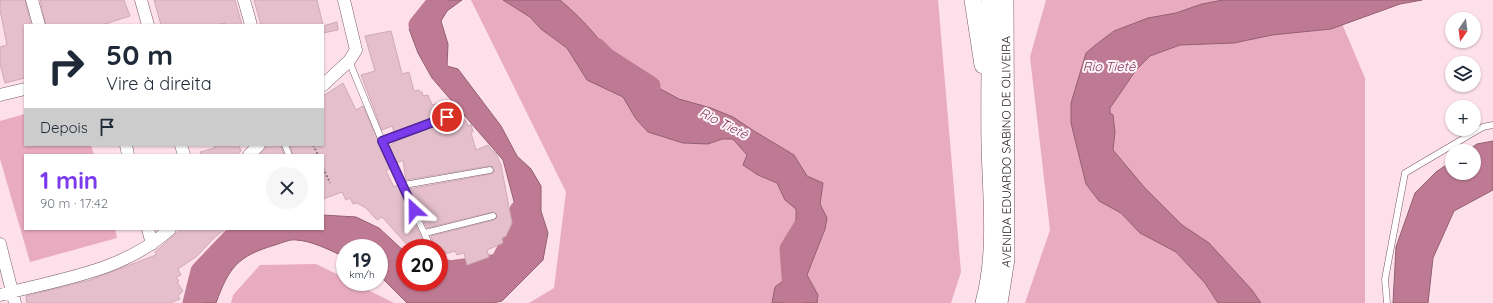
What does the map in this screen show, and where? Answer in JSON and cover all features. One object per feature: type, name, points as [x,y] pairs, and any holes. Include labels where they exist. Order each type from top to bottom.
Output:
[{"type":"main road","points":[[973,0],[989,109]]},
{"type":"main road","points":[[989,109],[991,69],[990,0]]},
{"type":"main road","name":"AVENIDA EDUARDO SABINO DE OLIVEIRA","points":[[999,303],[1006,260],[1005,0]]},
{"type":"main road","name":"AVENIDA EDUARDO SABINO DE OLIVEIRA","points":[[984,303],[992,260],[989,109]]},
{"type":"street","points":[[32,0],[39,24]]},
{"type":"street","points":[[141,0],[148,24]]},
{"type":"street","points":[[244,0],[251,24]]},
{"type":"street","points":[[324,85],[349,61],[354,54],[356,44],[344,0]]},
{"type":"street","points":[[0,96],[24,89]]},
{"type":"street","points":[[249,154],[258,146]]},
{"type":"street","points":[[148,230],[152,244]]},
{"type":"street","points":[[0,295],[14,297],[103,268],[136,254],[152,244],[169,230]]},
{"type":"street","points":[[0,244],[14,297]]},
{"type":"lane","points":[[349,61],[382,141],[404,185],[427,239]]},
{"type":"lane","points":[[382,141],[447,117]]},
{"type":"lane","points":[[1386,303],[1384,279],[1405,173],[1484,127],[1493,125]]},
{"type":"lane","points":[[404,185],[490,170]]},
{"type":"lane","points":[[425,233],[493,216]]},
{"type":"path","points":[[324,170],[330,183]]},
{"type":"shaded area","points":[[471,0],[938,0],[961,272],[951,303],[529,303],[554,288],[566,192]]},
{"type":"shaded area","points":[[1046,0],[1332,0],[1365,78],[1365,303],[1025,303],[1050,230],[1030,57]]},
{"type":"shaded area","points":[[24,114],[24,146],[91,146],[94,154],[24,154],[24,230],[115,230],[117,238],[30,262],[0,159],[0,121]]},
{"type":"shaded area","points":[[316,264],[336,274],[336,291],[370,291],[394,303],[231,303],[233,295],[260,265]]},
{"type":"water","points":[[438,0],[462,0],[447,11],[441,21],[448,44],[447,66],[458,69],[501,126],[517,156],[531,169],[541,186],[541,211],[548,233],[543,260],[502,301],[493,303],[407,303],[388,284],[388,239],[336,239],[336,253],[315,244],[291,240],[262,249],[236,265],[226,280],[216,303],[186,303],[193,282],[199,272],[213,254],[236,230],[324,230],[324,215],[356,217],[379,228],[396,244],[396,291],[448,291],[448,270],[477,273],[496,267],[509,254],[515,234],[516,209],[503,160],[432,78],[418,53],[409,29],[421,21]]},
{"type":"water","name":"Rio Tietê","points":[[503,0],[560,0],[594,33],[621,71],[635,73],[679,99],[711,108],[733,117],[794,155],[807,176],[823,183],[820,204],[827,218],[825,229],[807,275],[818,295],[817,303],[772,303],[775,287],[791,275],[789,246],[796,221],[796,209],[785,200],[777,183],[758,175],[743,165],[747,155],[733,139],[722,139],[708,144],[683,143],[648,132],[636,119],[623,97],[587,80],[567,48],[541,29],[530,17]]},
{"type":"water","name":"Rio Tietê","points":[[1223,0],[1422,0],[1400,4],[1331,29],[1272,35],[1234,43],[1180,45],[1150,56],[1136,70],[1110,108],[1110,113],[1113,115],[1115,132],[1113,150],[1144,187],[1182,225],[1209,243],[1252,290],[1261,303],[1218,303],[1205,283],[1176,252],[1140,233],[1121,213],[1099,201],[1086,184],[1071,123],[1071,103],[1086,53],[1098,43],[1114,31],[1148,18],[1176,13],[1202,4]]},
{"type":"water","points":[[1493,141],[1493,190],[1454,211],[1433,258],[1428,303],[1393,303],[1396,247],[1415,193],[1436,172],[1445,166],[1445,180],[1481,180],[1481,144],[1477,144]]},
{"type":"building","points":[[0,0],[25,0],[31,24],[24,24],[24,78],[5,83],[0,64],[0,47],[7,45],[0,10]]},
{"type":"building","points":[[40,0],[124,0],[130,16],[105,24],[46,24]]},
{"type":"building","points":[[154,0],[235,0],[242,24],[225,23],[161,24]]},
{"type":"building","points":[[254,0],[317,0],[323,24],[261,24]]},
{"type":"building","points":[[337,22],[338,30],[324,33],[324,26]]},
{"type":"building","points":[[391,31],[402,74],[409,72],[414,91],[419,90],[422,92],[423,96],[428,95],[432,105],[440,103],[444,113],[394,132],[392,126],[382,130],[361,75],[375,71],[365,36]]},
{"type":"building","points":[[343,83],[356,110],[363,106],[390,168],[386,171],[394,187],[397,185],[422,239],[402,239],[382,217],[377,220],[366,208],[357,203],[353,204],[350,198],[346,200],[342,192],[324,199],[324,154],[293,154],[290,146],[324,146],[324,95]]},
{"type":"building","points":[[458,116],[466,121],[468,126],[471,124],[473,132],[471,133],[476,150],[488,145],[493,152],[495,151],[501,165],[512,223],[506,236],[502,238],[503,243],[487,250],[489,257],[467,265],[464,253],[457,255],[455,251],[448,253],[448,239],[432,239],[431,236],[494,220],[497,218],[496,213],[492,212],[427,228],[409,189],[491,174],[494,172],[494,167],[489,166],[406,180],[403,160],[397,163],[389,146],[398,140],[449,121]]},
{"type":"building","points":[[214,146],[239,146],[241,151],[237,154],[201,154],[200,152],[215,148]]},
{"type":"building","points":[[266,146],[281,146],[284,154],[261,154]]},
{"type":"building","points":[[180,230],[224,230],[197,256],[178,269],[181,275],[176,277],[179,281],[177,282],[183,291],[178,296],[180,299],[170,303],[27,303],[26,296],[90,280],[156,255],[155,252]]},
{"type":"waterway","name":"Rio Tietê","points":[[424,39],[418,25],[438,0]]},
{"type":"waterway","name":"Rio Tietê","points":[[596,47],[606,57],[651,86]]},
{"type":"waterway","name":"Rio Tietê","points":[[448,269],[499,263],[518,228],[519,210]]},
{"type":"waterway","name":"Rio Tietê","points":[[793,303],[789,249],[803,226]]},
{"type":"waterway","name":"Rio Tietê","points":[[192,303],[200,271],[239,230]]},
{"type":"route","points":[[414,210],[408,199],[404,185],[382,141],[447,117]]}]
